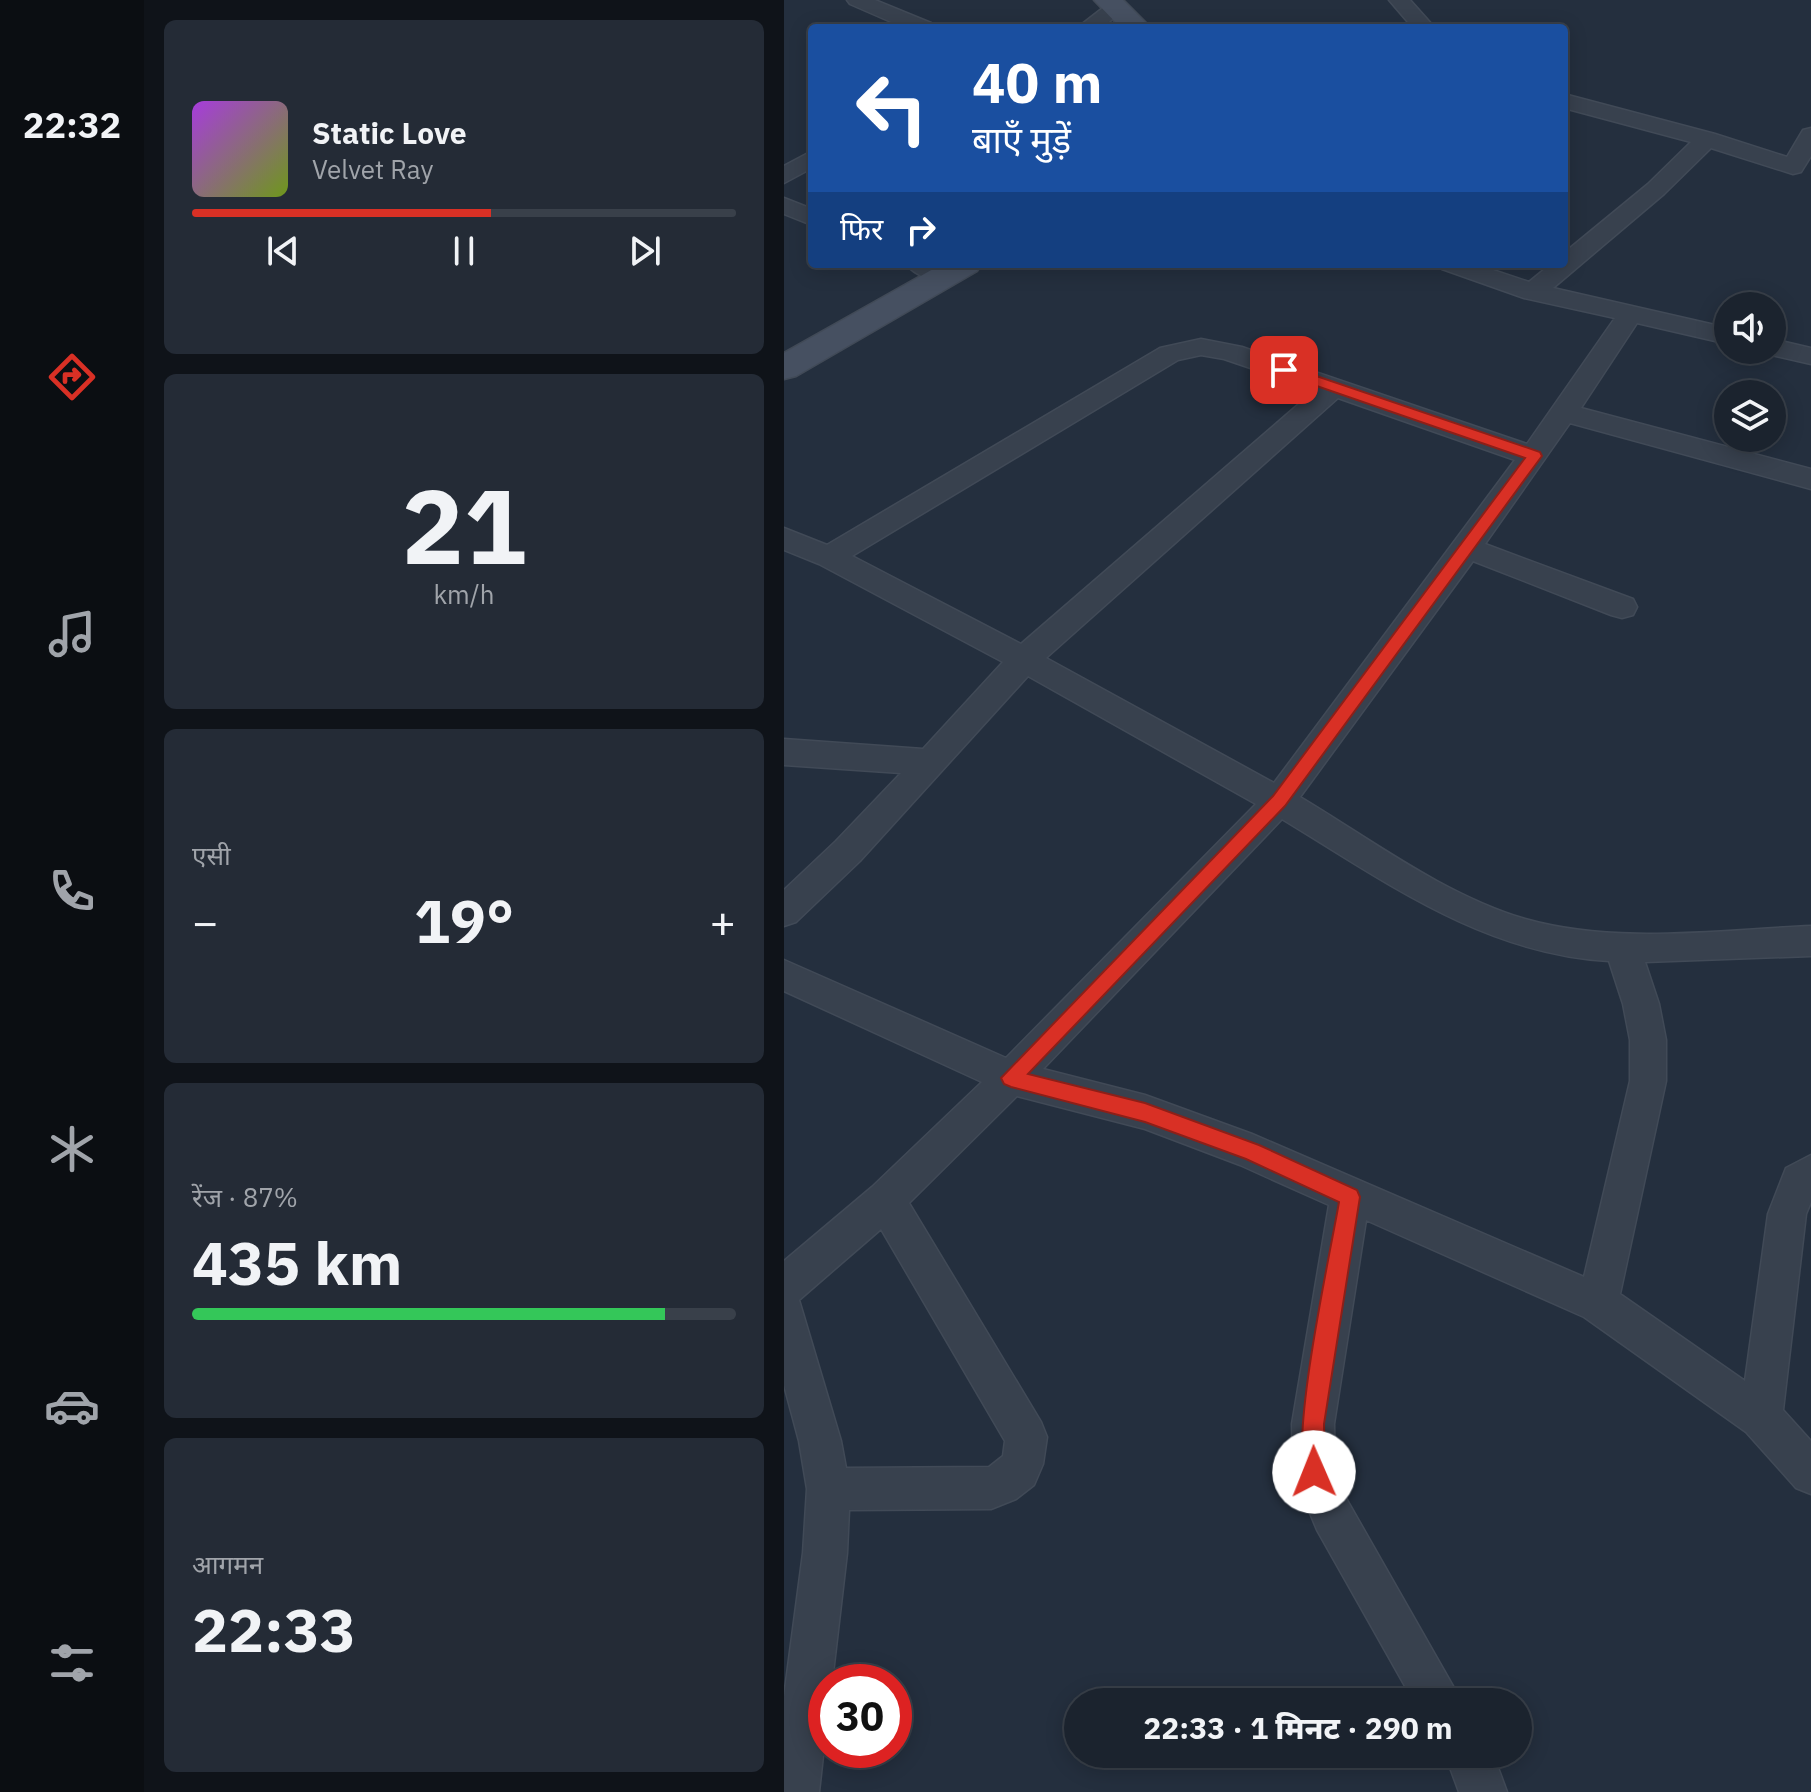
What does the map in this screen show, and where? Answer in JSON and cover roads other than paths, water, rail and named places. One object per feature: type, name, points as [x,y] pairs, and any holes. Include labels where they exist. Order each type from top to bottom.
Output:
[{"type":"main road","points":[[1111,4],[1133,24]]},
{"type":"main road","points":[[784,368],[943,268]]},
{"type":"street","points":[[857,0],[914,24]]},
{"type":"street","points":[[1399,0],[1420,24]]},
{"type":"street","points":[[1092,24],[1111,4]]},
{"type":"street","points":[[1568,102],[1707,139],[1802,169],[1811,135]]},
{"type":"street","points":[[1568,263],[1656,189],[1707,139]]},
{"type":"street","points":[[784,176],[808,161]]},
{"type":"street","points":[[784,205],[808,216]]},
{"type":"street","points":[[1463,268],[1533,292],[1714,333]]},
{"type":"street","points":[[1533,292],[1562,268]]},
{"type":"street","points":[[784,1287],[886,1200],[1011,1078],[1279,801],[1534,456],[1631,313]]},
{"type":"street","points":[[829,557],[1186,346],[1221,349],[1534,456]]},
{"type":"street","points":[[1786,350],[1811,356]]},
{"type":"street","points":[[784,912],[848,851],[1026,658],[1335,387]]},
{"type":"street","points":[[1564,412],[1811,479]]},
{"type":"street","points":[[784,538],[829,557],[1026,658],[1474,916],[1527,934],[1572,943],[1622,947],[1811,941]]},
{"type":"street","points":[[1467,548],[1622,607]]},
{"type":"street","points":[[784,752],[931,762]]},
{"type":"street","points":[[1598,1303],[1648,1081],[1648,1040],[1641,1004],[1622,947]]},
{"type":"street","points":[[784,975],[1011,1078],[1145,1112],[1252,1152],[1598,1303],[1761,1417],[1811,1473]]},
{"type":"street","points":[[1761,1417],[1787,1214],[1800,1181],[1811,1173]]},
{"type":"street","points":[[1350,1197],[1313,1424],[1314,1472],[1332,1515],[1431,1688]]},
{"type":"street","points":[[828,1489],[991,1488],[1015,1478],[1024,1459],[1026,1437],[886,1200]]},
{"type":"street","points":[[784,1311],[820,1441],[828,1489],[825,1553],[795,1792]]},
{"type":"street","points":[[1475,1768],[1483,1792]]}]
